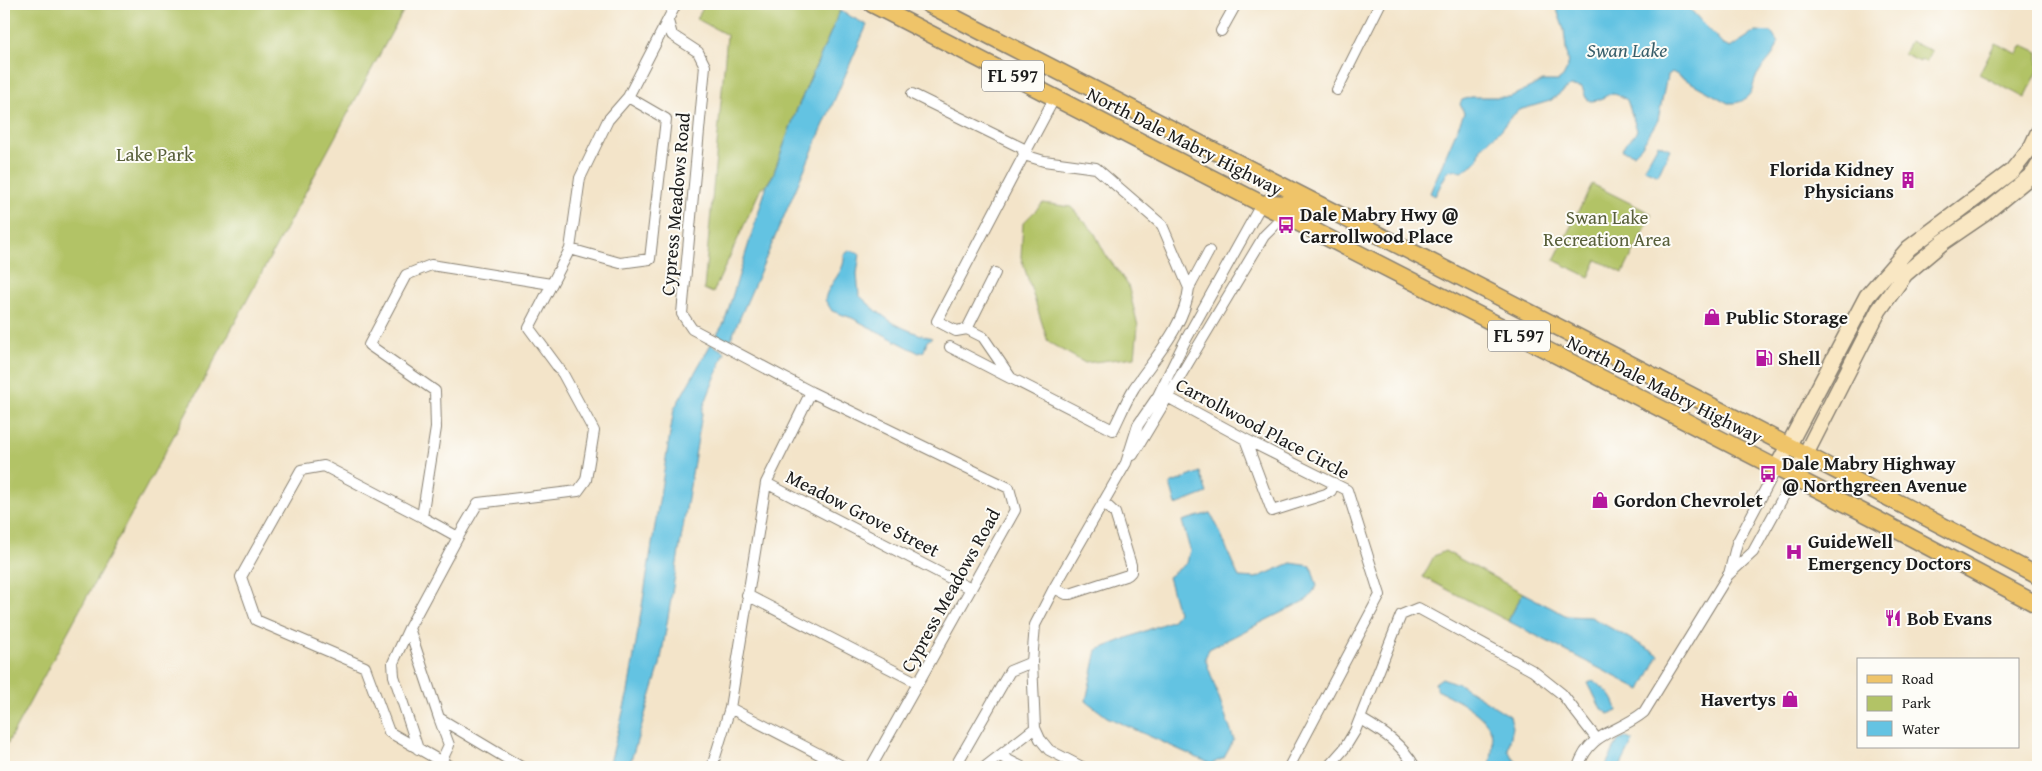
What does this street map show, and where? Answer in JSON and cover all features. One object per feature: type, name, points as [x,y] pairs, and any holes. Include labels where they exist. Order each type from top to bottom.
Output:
[{"type":"main road","name":"North Dale Mabry Highway","points":[[872,4],[1794,477],[2038,605]]},
{"type":"main road","name":"North Dale Mabry Highway","points":[[928,4],[1788,444],[2038,576]]},
{"type":"main road","points":[[1262,203],[1289,204],[1303,209],[1459,287],[1497,296]]},
{"type":"street","points":[[418,749],[394,676],[393,664],[409,628],[478,503],[578,491],[586,480],[594,431],[563,374],[529,328],[570,250],[580,178],[608,120],[628,97],[676,4]]},
{"type":"street","points":[[1221,31],[1236,4]]},
{"type":"street","points":[[1337,90],[1380,4]]},
{"type":"street","name":"Cypress Meadows Road","points":[[668,21],[672,36],[698,52],[705,66],[682,314],[692,329],[811,392],[1008,488],[1015,510],[871,767]]},
{"type":"street","points":[[912,94],[1022,148],[1024,155]]},
{"type":"street","points":[[570,250],[620,263],[650,259],[666,119],[628,97]]},
{"type":"street","points":[[1011,378],[983,337],[967,329],[956,331],[937,321],[1055,97]]},
{"type":"street","points":[[1578,767],[1585,751],[1596,738],[1637,718],[1644,712],[1728,575],[1737,543],[1867,296],[1909,248],[2012,171],[2032,146],[2038,133]]},
{"type":"street","points":[[1024,155],[1044,161],[1096,168],[1162,225],[1189,288]]},
{"type":"street","points":[[1728,575],[1753,552],[1806,454],[1879,310],[1905,274],[1943,242],[2034,173],[2038,166]]},
{"type":"street","name":"Carrollwood Place Circle","points":[[1035,728],[1032,662],[1035,625],[1054,588],[1126,463],[1138,425],[1164,395],[1184,343],[1262,203]]},
{"type":"street","points":[[1126,463],[1138,449],[1164,395],[1197,347],[1264,236],[1285,215]]},
{"type":"street","points":[[950,347],[1113,430],[1133,390],[1170,336],[1187,302],[1189,288],[1209,251]]},
{"type":"street","points":[[422,517],[436,428],[435,391],[369,345],[406,275],[432,264],[551,284]]},
{"type":"street","points":[[967,329],[995,272]]},
{"type":"street","points":[[1220,278],[1234,285]]},
{"type":"street","points":[[1170,336],[1197,347]]},
{"type":"street","points":[[712,767],[730,708],[766,483],[811,392]]},
{"type":"street","name":"Carrollwood Place Circle","points":[[1164,395],[1347,490],[1380,595],[1289,767]]},
{"type":"street","points":[[1245,438],[1272,512],[1326,494],[1331,491],[1334,482]]},
{"type":"street","points":[[451,767],[389,732],[365,667],[256,620],[241,577],[301,470],[324,466],[458,537]]},
{"type":"street","name":"Meadow Grove Street","points":[[766,483],[971,589]]},
{"type":"street","points":[[1054,588],[1070,594],[1128,575],[1131,572],[1131,565],[1115,513],[1103,502]]},
{"type":"street","points":[[747,596],[918,684]]},
{"type":"street","points":[[1328,767],[1344,749],[1356,731],[1400,615],[1418,608],[1533,671],[1562,694],[1596,738]]},
{"type":"street","points":[[409,628],[450,745],[441,762]]},
{"type":"street","points":[[955,767],[1010,671],[1032,662]]},
{"type":"street","points":[[730,708],[844,767]]},
{"type":"street","points":[[439,718],[520,767]]},
{"type":"street","points":[[1361,719],[1387,735],[1398,745],[1414,767]]},
{"type":"street","points":[[985,767],[1035,728],[1040,738],[1050,750],[1082,767]]},
{"type":"street","points":[[1000,756],[1022,767]]},
{"type":"green space","name":"Lake Park","points":[[4,4],[407,4],[4,750]]},
{"type":"green space","points":[[705,4],[827,4],[840,11],[797,109],[773,175],[765,187],[762,186],[713,293],[704,289],[727,35],[697,19]]},
{"type":"green space","points":[[1910,41],[1932,51],[1926,62],[1921,60],[1920,62],[1904,54]]},
{"type":"green space","points":[[1995,43],[2018,54],[2023,45],[2038,52],[2038,71],[2025,98],[1979,74]]},
{"type":"green space","name":"Swan Lake Recreation Area","points":[[1592,184],[1652,214],[1623,273],[1597,260],[1589,277],[1554,260]]},
{"type":"green space","points":[[1043,203],[1071,207],[1094,232],[1106,255],[1128,285],[1138,326],[1135,357],[1085,363],[1048,342],[1021,257],[1023,223]]},
{"type":"green space","points":[[1445,551],[1523,593],[1508,621],[1423,577],[1434,556]]},
{"type":"water","name":"Swan Lake","points":[[1555,4],[1685,4],[1724,45],[1730,48],[1756,31],[1771,32],[1778,43],[1774,53],[1757,75],[1751,93],[1745,99],[1738,102],[1728,103],[1672,72],[1667,76],[1658,120],[1641,147],[1634,154],[1622,150],[1637,130],[1627,100],[1611,94],[1601,99],[1590,101],[1586,98],[1582,87],[1570,86],[1550,101],[1519,110],[1481,148],[1478,159],[1474,164],[1461,172],[1455,170],[1448,171],[1435,196],[1430,193],[1464,113],[1460,104],[1462,100],[1471,97],[1510,97],[1543,81],[1558,81],[1563,77],[1568,67],[1564,30]]},
{"type":"water","points":[[840,11],[867,25],[729,343],[716,336],[724,323],[767,185],[773,175],[797,109]]},
{"type":"water","points":[[1658,144],[1670,149],[1658,175],[1644,169]]},
{"type":"water","points":[[850,250],[860,254],[857,274],[859,295],[876,311],[901,327],[932,338],[927,341],[924,351],[919,353],[852,318],[832,311],[825,300],[826,294],[842,267],[844,255]]},
{"type":"water","points":[[711,344],[725,352],[703,408],[660,665],[629,767],[609,767],[628,692],[674,409]]},
{"type":"water","points":[[1200,472],[1207,493],[1176,505],[1170,484]]},
{"type":"water","points":[[1210,513],[1239,577],[1256,578],[1291,563],[1311,566],[1317,586],[1308,599],[1209,649],[1205,658],[1234,740],[1224,758],[1211,764],[1107,717],[1086,701],[1097,650],[1173,620],[1178,612],[1168,577],[1187,563],[1190,550],[1182,521]]},
{"type":"water","points":[[1523,593],[1567,616],[1591,617],[1659,655],[1641,690],[1508,621]]},
{"type":"water","points":[[1442,678],[1461,685],[1510,716],[1513,727],[1508,750],[1513,759],[1524,767],[1490,767],[1493,744],[1490,729],[1485,721],[1470,708],[1437,690],[1435,683]]},
{"type":"water","points":[[1593,681],[1609,693],[1617,711],[1609,714],[1600,707],[1588,683]]},
{"type":"water","points":[[1625,737],[1633,741],[1620,767],[1605,767],[1618,741]]},
{"type":"place","name":"Florida Kidney Physicians","points":[[1908,180]]},
{"type":"place","name":"Dale Mabry Hwy @ Carrollwood Place","points":[[1286,225]]},
{"type":"place","name":"Public Storage","points":[[1712,317]]},
{"type":"place","name":"Shell","points":[[1764,358]]},
{"type":"place","name":"Dale Mabry Highway @ Northgreen Avenue","points":[[1768,474]]},
{"type":"place","name":"Gordon Chevrolet","points":[[1600,500]]},
{"type":"place","name":"GuideWell Emergency Doctors","points":[[1794,552]]},
{"type":"place","name":"Bob Evans","points":[[1893,618]]},
{"type":"place","name":"Havertys","points":[[1790,699]]}]
